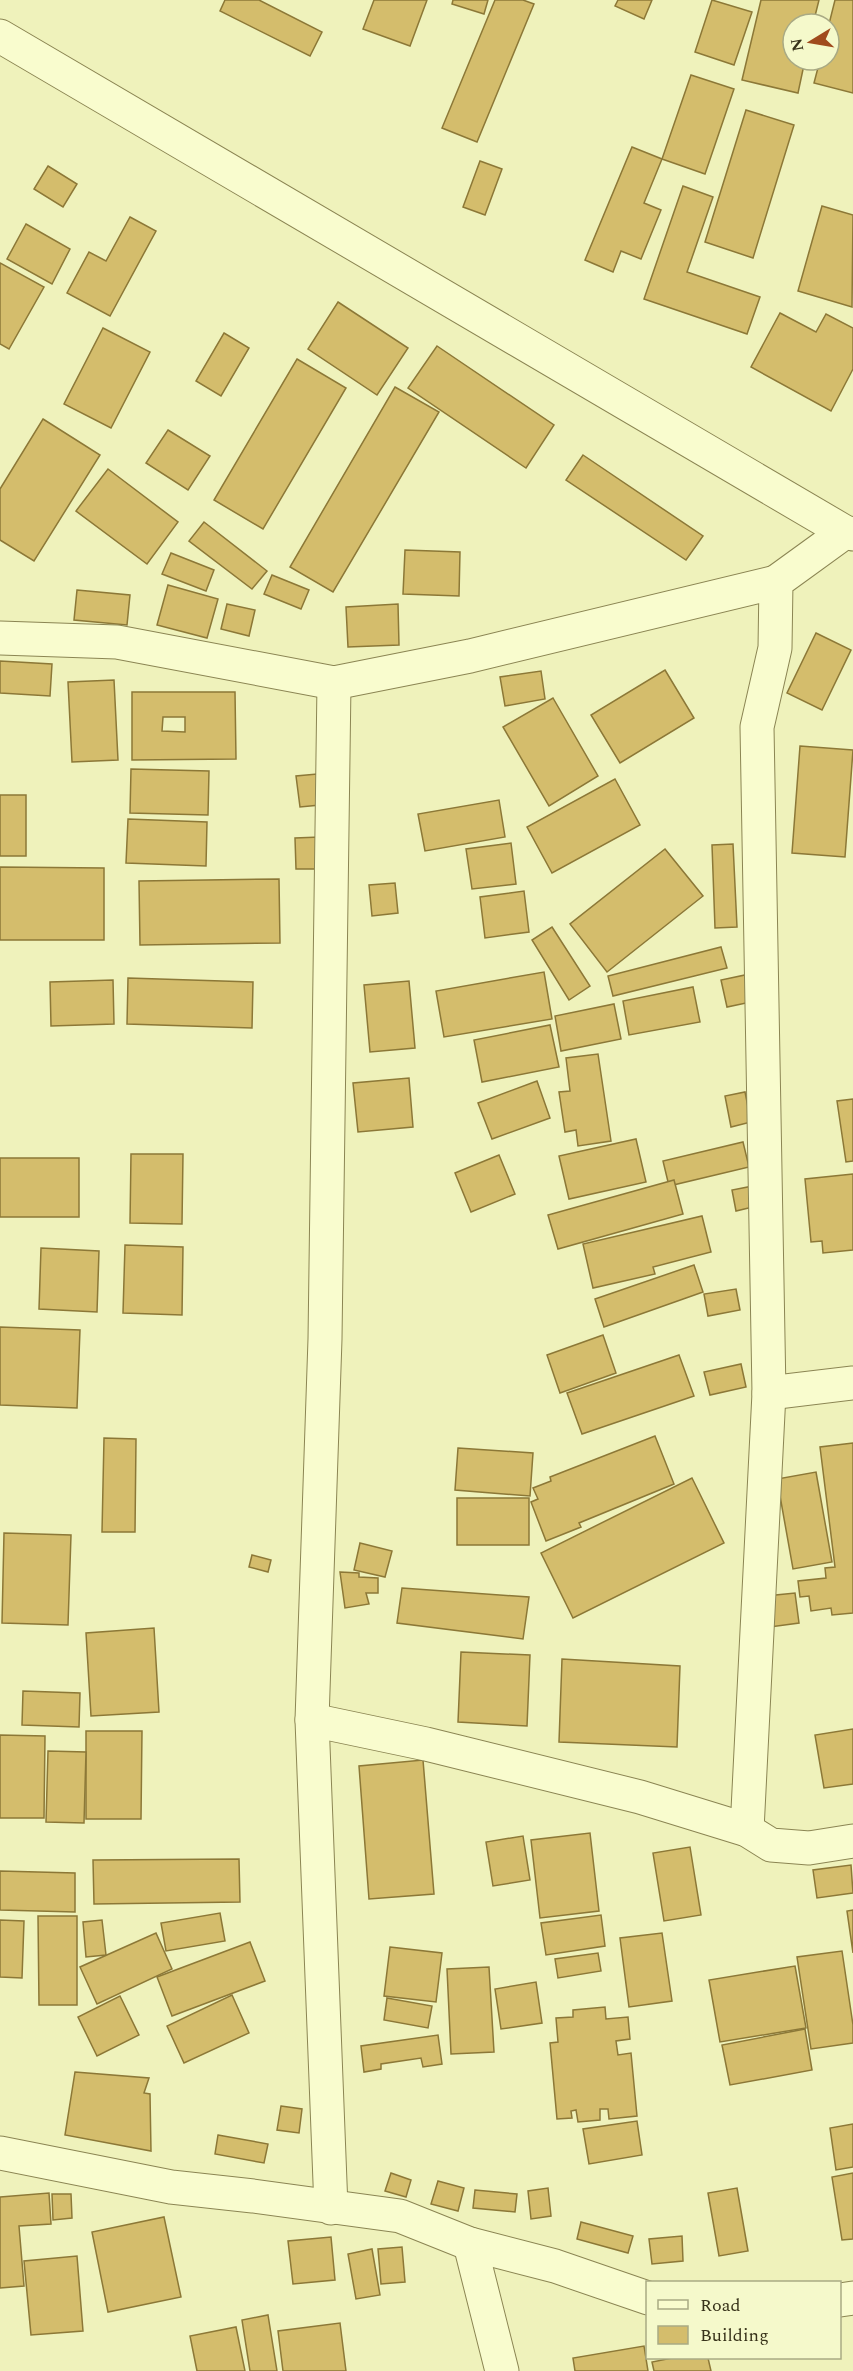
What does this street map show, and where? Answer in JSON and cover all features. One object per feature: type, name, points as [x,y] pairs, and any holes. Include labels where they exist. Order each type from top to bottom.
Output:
[{"type":"street","points":[[0,36],[849,533],[776,582],[470,657],[334,683],[117,642],[0,638]]},
{"type":"street","points":[[747,1830],[769,1393],[757,727],[775,648],[776,582]]},
{"type":"street","points":[[331,2208],[312,1720],[325,1339],[334,683]]},
{"type":"street","points":[[769,1393],[853,1383]]},
{"type":"street","points":[[312,1720],[426,1744],[640,1797],[747,1830],[771,1845],[809,1848],[853,1842]]},
{"type":"street","points":[[0,2153],[171,2187],[400,2216],[470,2244],[555,2266],[646,2297]]},
{"type":"street","points":[[470,2244],[502,2371]]},
{"type":"building","points":[[225,0],[259,0],[322,32],[310,56],[220,11]]},
{"type":"building","points":[[374,0],[427,0],[410,46],[363,29]]},
{"type":"building","points":[[453,0],[488,0],[484,14],[452,4]]},
{"type":"building","points":[[495,0],[523,0],[534,4],[477,142],[442,128]]},
{"type":"building","points":[[618,0],[652,0],[644,19],[615,6]]},
{"type":"building","points":[[712,0],[752,12],[734,65],[695,52]]},
{"type":"building","points":[[761,0],[819,0],[816,12],[781,12],[781,72],[802,72],[798,93],[742,80]]},
{"type":"building","points":[[835,0],[853,0],[853,93],[814,83],[817,72],[841,72],[841,12],[832,12]]},
{"type":"building","points":[[691,75],[734,89],[705,174],[662,159]]},
{"type":"building","points":[[746,110],[794,125],[753,258],[705,242]]},
{"type":"building","points":[[632,147],[662,159],[644,203],[661,210],[641,259],[621,251],[613,272],[585,260]]},
{"type":"building","points":[[480,161],[502,169],[485,215],[463,207]]},
{"type":"building","points":[[48,166],[77,184],[63,207],[34,189]]},
{"type":"building","points":[[683,186],[713,197],[687,272],[760,297],[747,334],[644,299]]},
{"type":"building","points":[[822,206],[853,215],[852,307],[798,291]]},
{"type":"building","points":[[130,217],[156,231],[110,316],[67,293],[89,252],[106,261]]},
{"type":"building","points":[[26,224],[70,249],[52,284],[7,259]]},
{"type":"building","points":[[0,263],[44,287],[9,349],[0,344]]},
{"type":"building","points":[[338,302],[408,348],[377,395],[308,349]]},
{"type":"building","points":[[780,313],[816,332],[826,314],[853,328],[853,369],[831,411],[751,367]]},
{"type":"building","points":[[103,328],[150,352],[111,428],[64,404]]},
{"type":"building","points":[[224,333],[249,348],[221,396],[196,381]]},
{"type":"building","points":[[437,346],[554,425],[526,468],[408,388]]},
{"type":"building","points":[[297,359],[346,388],[263,529],[214,500]]},
{"type":"building","points":[[395,387],[439,412],[333,592],[290,567]]},
{"type":"building","points":[[43,419],[100,455],[34,561],[0,540],[0,489]]},
{"type":"building","points":[[168,430],[210,456],[188,490],[146,463]]},
{"type":"building","points":[[583,455],[703,536],[686,560],[566,480]]},
{"type":"building","points":[[108,469],[178,522],[147,564],[76,511]]},
{"type":"building","points":[[204,522],[267,571],[252,589],[189,541]]},
{"type":"building","points":[[405,550],[460,552],[459,596],[403,594]]},
{"type":"building","points":[[171,553],[214,570],[206,591],[162,574]]},
{"type":"building","points":[[272,575],[309,590],[301,609],[264,594]]},
{"type":"building","points":[[168,585],[218,599],[207,638],[157,625]]},
{"type":"building","points":[[77,590],[130,595],[127,625],[74,620]]},
{"type":"building","points":[[227,604],[255,610],[249,636],[221,629]]},
{"type":"building","points":[[398,604],[399,645],[348,647],[346,607]]},
{"type":"building","points":[[816,633],[851,650],[822,710],[787,693]]},
{"type":"building","points":[[0,661],[52,664],[50,696],[0,693]]},
{"type":"building","points":[[665,670],[694,718],[620,763],[591,715]]},
{"type":"building","points":[[541,671],[545,699],[505,706],[500,677]]},
{"type":"building","points":[[114,680],[118,760],[72,762],[68,682]]},
{"type":"building","points":[[132,692],[235,692],[236,759],[132,760]],"holes":[[[163,717],[185,717],[185,732],[162,731]]]},
{"type":"building","points":[[553,698],[598,776],[549,806],[503,727]]},
{"type":"building","points":[[800,746],[853,750],[845,857],[792,853]]},
{"type":"building","points":[[131,769],[209,771],[208,815],[130,813]]},
{"type":"building","points":[[317,774],[320,805],[300,807],[296,776]]},
{"type":"building","points":[[615,779],[640,825],[552,873],[527,827]]},
{"type":"building","points":[[0,795],[26,795],[26,856],[0,856]]},
{"type":"building","points":[[499,800],[505,837],[425,851],[418,814]]},
{"type":"building","points":[[128,819],[207,822],[206,866],[126,863]]},
{"type":"building","points":[[320,837],[320,869],[296,869],[295,838]]},
{"type":"building","points":[[511,843],[516,884],[472,889],[466,849]]},
{"type":"building","points":[[733,844],[737,927],[715,928],[712,845]]},
{"type":"building","points":[[665,849],[703,896],[607,972],[570,924]]},
{"type":"building","points":[[0,867],[104,868],[104,940],[0,940]]},
{"type":"building","points":[[279,879],[280,943],[140,945],[139,881]]},
{"type":"building","points":[[395,883],[398,913],[372,916],[369,885]]},
{"type":"building","points":[[524,891],[529,932],[485,938],[480,897]]},
{"type":"building","points":[[552,927],[590,986],[569,1000],[532,940]]},
{"type":"building","points":[[721,947],[727,968],[613,996],[608,976]]},
{"type":"building","points":[[544,972],[552,1019],[444,1037],[436,991]]},
{"type":"building","points":[[745,975],[751,1002],[727,1007],[721,980]]},
{"type":"building","points":[[128,978],[253,982],[252,1028],[127,1024]]},
{"type":"building","points":[[113,980],[114,1024],[51,1026],[50,982]]},
{"type":"building","points":[[409,981],[415,1048],[370,1052],[364,985]]},
{"type":"building","points":[[693,987],[700,1022],[629,1035],[623,1001]]},
{"type":"building","points":[[614,1004],[621,1039],[561,1051],[555,1016]]},
{"type":"building","points":[[550,1025],[559,1067],[482,1082],[474,1040]]},
{"type":"building","points":[[598,1054],[611,1141],[578,1146],[576,1130],[565,1132],[559,1092],[570,1091],[566,1058]]},
{"type":"building","points":[[409,1078],[413,1127],[358,1132],[353,1083]]},
{"type":"building","points":[[537,1081],[550,1118],[492,1139],[478,1103]]},
{"type":"building","points":[[745,1092],[751,1122],[731,1127],[725,1096]]},
{"type":"building","points":[[853,1099],[853,1161],[846,1162],[837,1101]]},
{"type":"building","points":[[636,1139],[646,1182],[569,1199],[559,1156]]},
{"type":"building","points":[[743,1142],[749,1167],[669,1186],[663,1161]]},
{"type":"building","points":[[131,1154],[183,1154],[182,1224],[130,1223]]},
{"type":"building","points":[[499,1155],[515,1194],[471,1212],[455,1173]]},
{"type":"building","points":[[0,1158],[79,1158],[79,1217],[0,1217]]},
{"type":"building","points":[[853,1174],[853,1250],[823,1253],[822,1241],[811,1242],[805,1179]]},
{"type":"building","points":[[674,1180],[683,1214],[558,1249],[548,1215]]},
{"type":"building","points":[[753,1186],[757,1206],[736,1211],[732,1190]]},
{"type":"building","points":[[702,1216],[711,1252],[653,1267],[655,1274],[593,1288],[583,1244]]},
{"type":"building","points":[[125,1245],[183,1247],[182,1315],[123,1313]]},
{"type":"building","points":[[41,1248],[99,1251],[97,1312],[39,1309]]},
{"type":"building","points":[[694,1265],[703,1292],[604,1327],[595,1299]]},
{"type":"building","points":[[736,1289],[740,1310],[708,1316],[704,1294]]},
{"type":"building","points":[[0,1327],[80,1330],[77,1408],[0,1405]]},
{"type":"building","points":[[603,1335],[616,1373],[560,1393],[547,1355]]},
{"type":"building","points":[[679,1355],[694,1396],[582,1434],[567,1393]]},
{"type":"building","points":[[741,1364],[746,1387],[710,1395],[704,1372]]},
{"type":"building","points":[[655,1436],[674,1484],[579,1523],[581,1527],[546,1541],[531,1502],[538,1499],[533,1488],[551,1481],[550,1477]]},
{"type":"building","points":[[104,1438],[136,1439],[135,1532],[102,1532]]},
{"type":"building","points":[[853,1443],[853,1613],[832,1615],[831,1608],[811,1611],[809,1596],[800,1597],[798,1581],[826,1578],[825,1568],[835,1567],[820,1447]]},
{"type":"building","points":[[458,1448],[533,1453],[530,1496],[455,1490]]},
{"type":"building","points":[[816,1472],[832,1562],[793,1569],[777,1479]]},
{"type":"building","points":[[692,1478],[724,1543],[573,1618],[541,1553]]},
{"type":"building","points":[[457,1498],[529,1498],[529,1545],[457,1545]]},
{"type":"building","points":[[4,1533],[71,1535],[68,1625],[2,1623]]},
{"type":"building","points":[[360,1543],[392,1551],[385,1577],[354,1570]]},
{"type":"building","points":[[252,1555],[271,1560],[268,1572],[249,1567]]},
{"type":"building","points":[[340,1572],[359,1573],[359,1577],[378,1578],[378,1593],[366,1593],[369,1604],[345,1608]]},
{"type":"building","points":[[402,1588],[529,1597],[523,1639],[397,1623]]},
{"type":"building","points":[[795,1593],[799,1623],[770,1627],[766,1596]]},
{"type":"building","points":[[154,1628],[159,1712],[91,1716],[86,1633]]},
{"type":"building","points":[[461,1652],[530,1655],[527,1726],[458,1722]]},
{"type":"building","points":[[562,1659],[680,1666],[677,1747],[559,1742]]},
{"type":"building","points":[[23,1691],[80,1693],[79,1727],[22,1725]]},
{"type":"building","points":[[853,1729],[853,1784],[824,1788],[815,1735]]},
{"type":"building","points":[[86,1731],[142,1731],[141,1819],[86,1819]]},
{"type":"building","points":[[0,1735],[45,1736],[44,1818],[0,1818]]},
{"type":"building","points":[[48,1751],[86,1752],[84,1823],[46,1822]]},
{"type":"building","points":[[423,1760],[434,1894],[369,1899],[359,1766]]},
{"type":"building","points":[[590,1833],[599,1911],[540,1918],[531,1840]]},
{"type":"building","points":[[523,1836],[530,1880],[493,1886],[486,1842]]},
{"type":"building","points":[[690,1847],[701,1915],[664,1921],[653,1853]]},
{"type":"building","points":[[239,1859],[240,1902],[94,1904],[93,1860]]},
{"type":"building","points":[[851,1865],[853,1893],[817,1898],[813,1870]]},
{"type":"building","points":[[0,1871],[75,1873],[75,1912],[0,1910]]},
{"type":"building","points":[[853,1910],[853,1953],[847,1911]]},
{"type":"building","points":[[220,1913],[225,1941],[166,1951],[161,1923]]},
{"type":"building","points":[[601,1915],[605,1946],[546,1955],[541,1923]]},
{"type":"building","points":[[38,1916],[77,1916],[77,2005],[39,2005]]},
{"type":"building","points":[[0,1920],[24,1921],[22,1978],[0,1977]]},
{"type":"building","points":[[102,1920],[106,1955],[86,1957],[83,1922]]},
{"type":"building","points":[[156,1933],[172,1969],[97,2004],[80,1967]]},
{"type":"building","points":[[662,1933],[672,2001],[629,2007],[620,1938]]},
{"type":"building","points":[[250,1942],[265,1981],[172,2016],[157,1977]]},
{"type":"building","points":[[390,1947],[442,1953],[436,2002],[384,1996]]},
{"type":"building","points":[[842,1951],[853,2025],[853,2043],[811,2049],[797,1957]]},
{"type":"building","points":[[598,1953],[601,1971],[558,1978],[555,1959]]},
{"type":"building","points":[[795,1966],[806,2028],[720,2042],[709,1980]]},
{"type":"building","points":[[489,1967],[494,2052],[451,2054],[447,1969]]},
{"type":"building","points":[[536,1982],[542,2023],[501,2029],[495,1989]]},
{"type":"building","points":[[232,1995],[249,2033],[184,2063],[167,2026]]},
{"type":"building","points":[[120,1996],[139,2035],[97,2056],[78,2017]]},
{"type":"building","points":[[387,1998],[432,2006],[428,2028],[384,2020]]},
{"type":"building","points":[[605,2007],[606,2019],[628,2017],[630,2039],[616,2041],[618,2055],[631,2053],[637,2116],[609,2119],[608,2109],[600,2109],[600,2120],[578,2122],[576,2110],[571,2111],[572,2118],[557,2119],[550,2043],[558,2042],[556,2018],[573,2017],[573,2010]]},
{"type":"building","points":[[805,2029],[812,2070],[730,2085],[722,2045]]},
{"type":"building","points":[[438,2035],[442,2064],[423,2067],[421,2058],[381,2064],[381,2069],[364,2072],[361,2046]]},
{"type":"building","points":[[75,2072],[149,2078],[144,2093],[150,2094],[151,2151],[65,2135]]},
{"type":"building","points":[[281,2106],[302,2109],[299,2133],[277,2130]]},
{"type":"building","points":[[637,2121],[642,2155],[589,2164],[583,2129]]},
{"type":"building","points":[[853,2124],[853,2167],[836,2170],[830,2128]]},
{"type":"building","points":[[218,2135],[268,2144],[264,2163],[215,2154]]},
{"type":"building","points":[[391,2173],[411,2180],[406,2197],[385,2191]]},
{"type":"building","points":[[853,2173],[853,2239],[842,2240],[832,2177]]},
{"type":"building","points":[[438,2181],[464,2188],[458,2211],[431,2204]]},
{"type":"building","points":[[548,2188],[551,2216],[531,2219],[528,2191]]},
{"type":"building","points":[[737,2188],[748,2251],[719,2256],[708,2193]]},
{"type":"building","points":[[475,2190],[517,2194],[515,2212],[473,2208]]},
{"type":"building","points":[[49,2193],[51,2224],[19,2226],[24,2286],[0,2288],[0,2197]]},
{"type":"building","points":[[52,2194],[71,2194],[72,2218],[53,2220]]},
{"type":"building","points":[[164,2217],[181,2297],[108,2312],[92,2232]]},
{"type":"building","points":[[581,2222],[633,2236],[628,2253],[577,2239]]},
{"type":"building","points":[[682,2236],[683,2261],[652,2264],[649,2239]]},
{"type":"building","points":[[331,2237],[335,2280],[293,2284],[288,2241]]},
{"type":"building","points":[[402,2247],[405,2282],[381,2284],[378,2249]]},
{"type":"building","points":[[372,2249],[380,2295],[356,2299],[348,2254]]},
{"type":"building","points":[[77,2256],[83,2331],[31,2335],[24,2261]]},
{"type":"building","points":[[268,2315],[277,2371],[250,2371],[242,2320]]},
{"type":"building","points":[[340,2323],[346,2371],[283,2371],[278,2331]]},
{"type":"building","points":[[236,2327],[245,2371],[197,2371],[190,2336]]},
{"type":"building","points":[[644,2346],[648,2371],[575,2371],[573,2358]]},
{"type":"building","points":[[667,2359],[708,2359],[711,2371],[654,2371],[652,2362]]}]
